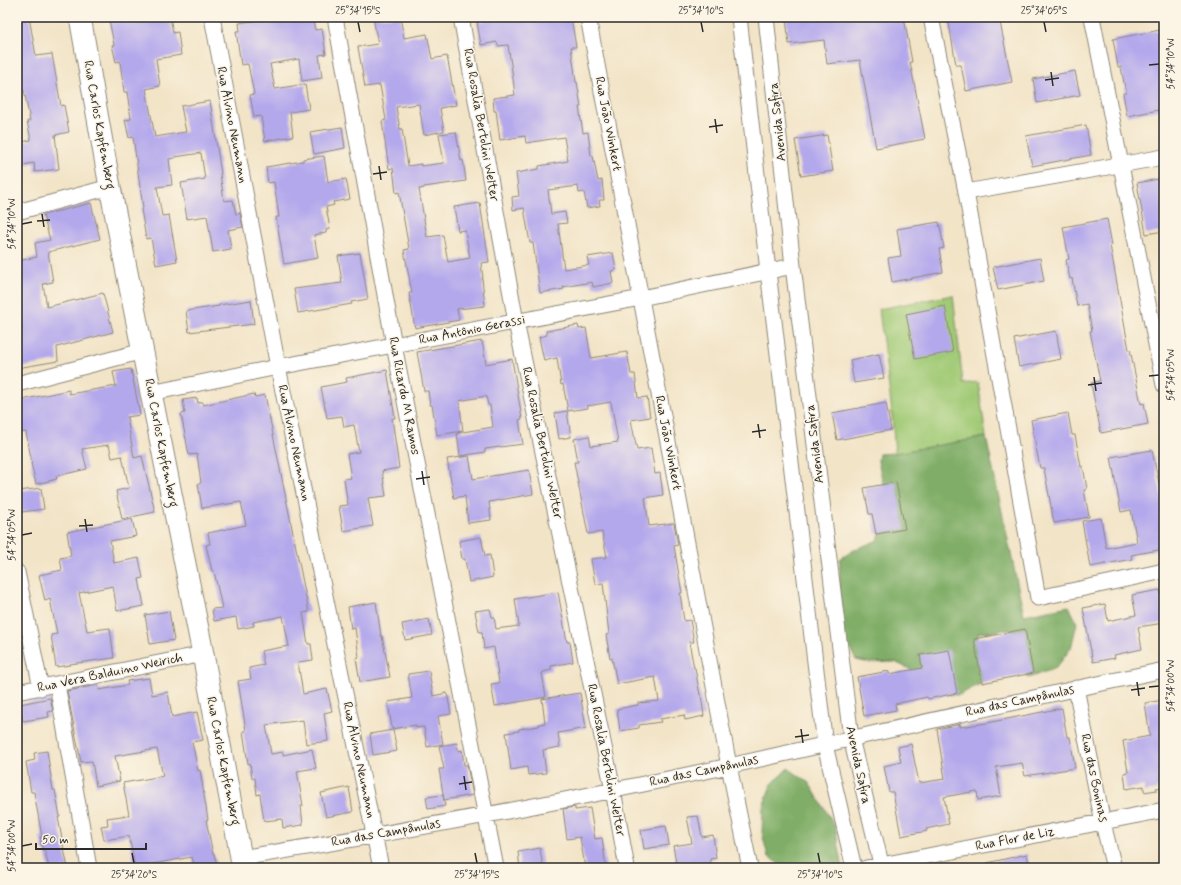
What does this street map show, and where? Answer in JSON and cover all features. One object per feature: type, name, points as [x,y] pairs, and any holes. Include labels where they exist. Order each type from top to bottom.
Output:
[{"type":"street","name":"Rua Carlos Kapfemberg","points":[[80,17],[110,187],[203,654],[242,863]]},
{"type":"street","name":"Rua Alvino Neumann","points":[[212,17],[278,368],[381,868]]},
{"type":"street","name":"Rua Ricardo M Ramos","points":[[335,17],[394,345],[496,868]]},
{"type":"street","name":"Rua Rosalia Bertolini Welter","points":[[461,17],[516,322],[628,868]]},
{"type":"street","name":"Rua João Winkert","points":[[588,17],[729,766],[750,868]]},
{"type":"street","name":"Avenida Safira","points":[[739,17],[825,744],[854,868]]},
{"type":"street","name":"Avenida Safira","points":[[766,17],[793,266],[851,738],[876,867]]},
{"type":"street","points":[[931,17],[966,192],[1038,598],[1164,571]]},
{"type":"street","points":[[1092,17],[1164,385]]},
{"type":"street","points":[[966,192],[1164,157]]},
{"type":"street","points":[[17,212],[110,187]]},
{"type":"street","name":"Rua Antônio Gerassi","points":[[151,393],[641,298],[793,266]]},
{"type":"street","points":[[17,384],[143,351]]},
{"type":"street","points":[[17,572],[41,688]]},
{"type":"street","name":"Rua Vera Balduino Weirich","points":[[17,692],[203,654]]},
{"type":"street","name":"Rua das Campânulas","points":[[242,863],[375,836],[486,816],[729,766],[1076,688],[1164,670]]},
{"type":"street","points":[[57,684],[90,868]]},
{"type":"street","name":"Rua das Boninas","points":[[1076,688],[1103,822],[1114,868]]},
{"type":"street","name":"Rua Flor de Liz","points":[[876,867],[1164,810]]},
{"type":"green space","points":[[953,295],[963,384],[978,382],[986,437],[895,453],[891,404],[879,309]]},
{"type":"green space","points":[[986,437],[1024,615],[1069,606],[1077,623],[1071,648],[1056,668],[1028,678],[1016,631],[1004,630],[978,633],[977,645],[987,674],[982,683],[959,695],[934,694],[918,673],[895,662],[870,663],[856,660],[844,638],[839,585],[840,559],[854,550],[878,540],[886,514],[884,487],[878,461],[879,454],[895,453]]},
{"type":"green space","points":[[788,768],[809,783],[835,826],[843,868],[784,868],[768,856],[762,833],[763,807],[771,785]]},
{"type":"building","points":[[17,17],[29,17],[36,56],[52,54],[61,106],[64,105],[69,132],[55,135],[59,169],[35,172],[34,163],[17,166],[17,143],[31,140],[27,121],[30,121],[24,90],[17,92],[17,45],[20,44],[17,28]]},
{"type":"building","points":[[121,17],[170,17],[173,33],[178,32],[181,55],[156,59],[160,86],[146,89],[155,137],[186,132],[181,106],[210,101],[224,201],[233,200],[236,214],[240,213],[243,227],[228,230],[231,249],[213,252],[207,216],[187,219],[181,183],[205,179],[201,153],[175,157],[169,159],[172,185],[157,187],[162,216],[169,215],[177,261],[156,265],[151,238],[146,239],[133,137],[129,138],[125,120],[131,119],[127,92],[124,92],[120,61],[116,62],[112,45],[114,45],[109,19]]},
{"type":"building","points":[[274,17],[312,17],[315,30],[322,29],[326,54],[319,55],[322,78],[302,81],[299,59],[270,64],[275,89],[305,84],[309,109],[290,112],[293,136],[265,141],[261,116],[254,117],[250,95],[254,94],[248,64],[241,65],[236,31],[240,31],[239,23]]},
{"type":"building","points":[[373,17],[400,17],[404,38],[427,34],[432,59],[447,56],[456,105],[440,108],[444,131],[424,135],[419,104],[396,107],[400,129],[402,129],[408,166],[444,163],[439,134],[456,132],[461,161],[463,160],[466,181],[419,189],[427,237],[443,235],[448,262],[470,258],[465,230],[458,231],[454,207],[480,203],[489,262],[481,263],[485,306],[457,309],[459,320],[415,328],[409,293],[412,293],[404,250],[409,249],[399,192],[396,193],[393,168],[389,169],[382,121],[386,120],[380,85],[365,87],[358,47],[378,44]]},
{"type":"building","points":[[485,17],[571,17],[576,47],[571,47],[581,107],[579,107],[583,133],[588,132],[591,156],[593,156],[598,181],[602,180],[604,200],[599,200],[600,206],[587,208],[584,192],[579,193],[578,186],[548,190],[551,214],[565,212],[567,223],[558,224],[564,269],[589,265],[587,257],[613,253],[616,270],[611,271],[613,283],[593,287],[592,282],[540,293],[533,243],[530,243],[524,208],[513,210],[512,197],[519,196],[516,173],[539,169],[539,166],[568,161],[564,137],[526,143],[525,136],[500,140],[493,98],[515,95],[508,45],[498,46],[497,42],[481,45],[477,22],[485,21]]},
{"type":"building","points":[[803,17],[904,17],[912,62],[910,62],[925,139],[876,148],[860,60],[827,64],[824,40],[789,44],[786,19]]},
{"type":"building","points":[[948,17],[999,17],[1012,82],[966,91],[961,65],[956,65]]},
{"type":"building","points":[[1160,30],[1164,50],[1164,109],[1127,116],[1123,93],[1126,93],[1121,67],[1118,67],[1113,39]]},
{"type":"building","points":[[1075,71],[1080,95],[1037,103],[1033,79]]},
{"type":"building","points":[[1086,125],[1091,155],[1032,166],[1026,136]]},
{"type":"building","points":[[342,127],[345,148],[314,154],[310,132]]},
{"type":"building","points":[[827,135],[833,171],[801,176],[795,140]]},
{"type":"building","points":[[324,156],[328,182],[346,179],[350,199],[333,202],[334,205],[326,207],[330,229],[326,230],[326,233],[314,235],[318,258],[284,264],[276,217],[279,217],[274,182],[268,183],[266,167]]},
{"type":"building","points":[[1164,178],[1164,231],[1146,234],[1137,183]]},
{"type":"building","points":[[91,203],[100,239],[48,252],[53,282],[43,284],[47,307],[103,293],[113,332],[57,347],[58,361],[17,368],[17,261],[37,257],[35,243],[50,240],[43,215]]},
{"type":"building","points":[[1107,219],[1112,245],[1110,245],[1129,350],[1130,349],[1141,404],[1144,403],[1148,424],[1101,433],[1091,383],[1100,381],[1090,331],[1092,331],[1087,304],[1077,306],[1072,278],[1070,279],[1066,260],[1069,259],[1063,227]]},
{"type":"building","points":[[939,222],[944,248],[939,249],[943,272],[892,282],[888,258],[901,256],[897,229]]},
{"type":"building","points":[[360,253],[368,299],[351,302],[352,304],[298,313],[294,289],[342,283],[338,256]]},
{"type":"building","points":[[1040,258],[1044,281],[998,290],[993,267]]},
{"type":"building","points":[[251,300],[254,324],[189,332],[186,311]]},
{"type":"building","points":[[945,306],[953,352],[915,359],[906,314]]},
{"type":"building","points":[[578,325],[579,329],[586,328],[591,358],[627,352],[631,374],[635,374],[638,398],[647,397],[650,417],[631,420],[637,450],[651,448],[655,474],[660,473],[663,495],[645,498],[649,526],[674,523],[678,545],[674,546],[682,593],[680,593],[684,621],[690,620],[694,642],[689,642],[701,695],[704,716],[685,720],[684,715],[660,719],[661,722],[639,725],[639,728],[620,731],[617,709],[638,705],[638,703],[659,701],[655,677],[617,684],[606,635],[609,634],[603,583],[595,584],[591,559],[607,557],[602,532],[588,534],[574,462],[578,462],[574,439],[589,436],[591,446],[618,442],[611,402],[568,411],[563,384],[561,385],[557,358],[544,361],[539,337],[547,335],[546,331]]},
{"type":"building","points":[[1056,331],[1061,359],[1019,367],[1014,339]]},
{"type":"building","points":[[482,341],[486,364],[512,359],[522,419],[519,420],[523,444],[485,449],[485,452],[460,456],[457,433],[493,427],[490,405],[488,405],[486,396],[459,401],[463,431],[437,435],[428,391],[424,391],[417,352]]},
{"type":"building","points":[[879,354],[884,378],[854,383],[850,360]]},
{"type":"building","points":[[131,369],[140,415],[127,417],[134,458],[142,456],[155,512],[122,519],[116,491],[129,488],[122,456],[112,458],[109,445],[82,449],[87,469],[56,476],[57,479],[36,484],[26,432],[17,433],[17,401],[69,390],[69,394],[116,386],[113,372]]},
{"type":"building","points":[[387,370],[395,418],[392,418],[399,468],[382,471],[386,496],[368,498],[373,526],[343,531],[339,506],[348,505],[344,479],[351,478],[347,454],[359,452],[354,425],[344,427],[342,416],[327,418],[321,387],[347,382],[346,378]]},
{"type":"building","points":[[254,394],[255,397],[265,395],[309,612],[303,613],[308,644],[311,644],[313,660],[298,662],[303,694],[327,689],[332,711],[324,713],[328,741],[306,744],[303,720],[266,725],[271,754],[283,752],[283,755],[312,749],[316,768],[297,771],[303,806],[301,806],[303,825],[283,828],[282,819],[264,821],[260,794],[257,795],[255,778],[252,778],[250,763],[248,764],[243,731],[246,731],[238,681],[251,679],[249,668],[264,665],[261,651],[289,646],[283,616],[253,622],[254,626],[238,629],[236,617],[214,621],[212,609],[222,608],[214,571],[212,571],[206,545],[210,544],[208,533],[246,525],[241,502],[202,508],[198,484],[201,483],[197,454],[189,455],[181,414],[185,413],[183,400],[197,398],[198,403],[203,402],[203,405]]},
{"type":"building","points":[[886,403],[891,430],[837,440],[832,413]]},
{"type":"building","points":[[567,411],[571,437],[559,439],[555,413]]},
{"type":"building","points":[[1068,413],[1072,435],[1075,435],[1081,467],[1083,466],[1087,489],[1084,490],[1089,517],[1054,523],[1044,468],[1040,468],[1031,420]]},
{"type":"building","points":[[1152,450],[1164,508],[1164,549],[1131,555],[1132,559],[1090,567],[1082,521],[1101,518],[1106,548],[1137,542],[1131,510],[1121,512],[1111,457]]},
{"type":"building","points":[[469,456],[473,479],[529,470],[533,494],[489,502],[491,520],[468,523],[465,496],[454,498],[447,459]]},
{"type":"building","points":[[896,482],[905,529],[876,534],[872,514],[869,514],[864,488]]},
{"type":"building","points":[[41,488],[44,509],[22,512],[19,491]]},
{"type":"building","points":[[132,519],[136,536],[110,541],[114,563],[139,558],[143,578],[139,579],[144,606],[117,611],[113,586],[79,593],[87,631],[110,628],[114,658],[56,667],[51,635],[57,634],[50,599],[45,601],[39,575],[62,570],[60,558],[71,556],[67,532]]},
{"type":"building","points":[[481,537],[485,556],[490,555],[493,577],[469,582],[465,559],[462,559],[459,541]]},
{"type":"building","points":[[1160,590],[1164,623],[1138,627],[1142,649],[1114,655],[1115,658],[1093,662],[1083,608],[1105,604],[1108,621],[1136,615],[1132,595]]},
{"type":"building","points":[[558,592],[567,642],[570,642],[573,662],[551,666],[551,670],[542,673],[546,697],[495,706],[491,684],[499,683],[494,647],[484,649],[482,632],[479,632],[475,611],[490,609],[492,617],[494,617],[496,629],[519,626],[515,599]]},
{"type":"building","points":[[376,602],[381,636],[390,677],[360,682],[356,658],[359,657],[355,628],[351,629],[348,607]]},
{"type":"building","points":[[169,611],[174,640],[150,644],[145,615]]},
{"type":"building","points":[[429,619],[432,635],[405,640],[402,624]]},
{"type":"building","points":[[1025,629],[1033,673],[982,683],[974,639]]},
{"type":"building","points":[[949,650],[957,693],[928,699],[927,697],[895,704],[896,710],[864,716],[857,677],[889,671],[889,674],[922,668],[920,655]]},
{"type":"building","points":[[429,671],[433,696],[447,693],[451,714],[438,716],[443,744],[427,747],[424,727],[416,728],[416,725],[392,729],[388,702],[412,698],[408,674]]},
{"type":"building","points":[[149,678],[152,695],[168,692],[172,717],[197,712],[203,740],[192,742],[198,771],[200,770],[208,820],[206,820],[213,854],[218,868],[195,868],[192,857],[135,867],[129,836],[104,840],[101,826],[108,825],[107,818],[129,815],[123,783],[163,776],[157,749],[115,756],[120,781],[96,786],[92,761],[81,762],[67,691],[98,685],[99,690],[128,685],[127,681]]},
{"type":"building","points":[[580,693],[586,728],[558,733],[560,747],[543,750],[546,773],[528,775],[527,767],[511,770],[506,733],[519,731],[519,729],[539,726],[539,724],[545,723],[542,699]]},
{"type":"building","points":[[50,698],[53,711],[48,712],[49,717],[23,721],[20,704]]},
{"type":"building","points":[[1164,700],[1164,735],[1161,736],[1164,757],[1164,787],[1156,788],[1157,790],[1144,792],[1144,786],[1126,789],[1124,773],[1128,772],[1123,741],[1150,736],[1145,703]]},
{"type":"building","points":[[1062,708],[1067,737],[1070,737],[1075,768],[1025,776],[1022,763],[996,767],[1001,796],[978,800],[977,791],[944,797],[949,824],[926,829],[927,831],[901,836],[893,792],[889,792],[884,766],[901,762],[898,747],[911,744],[919,783],[945,779],[937,729],[960,724],[960,727],[987,723]]},
{"type":"building","points":[[393,730],[397,751],[373,755],[370,734]]},
{"type":"building","points":[[457,743],[458,751],[462,750],[464,765],[467,765],[473,795],[444,800],[439,769],[444,769],[439,746]]},
{"type":"building","points":[[47,751],[68,868],[49,868],[40,837],[42,837],[34,792],[31,792],[26,762],[35,760],[34,753]]},
{"type":"building","points":[[349,787],[353,812],[326,817],[321,793]]},
{"type":"building","points":[[443,795],[445,806],[428,809],[426,797]]},
{"type":"building","points":[[575,807],[575,810],[590,808],[595,839],[602,838],[606,868],[586,868],[580,837],[567,839],[563,809]]},
{"type":"building","points":[[698,816],[702,837],[713,835],[716,858],[710,859],[711,868],[677,868],[673,846],[692,843],[687,817]]},
{"type":"building","points":[[666,826],[669,845],[644,849],[641,830]]},
{"type":"building","points":[[540,848],[543,868],[520,868],[518,852]]},
{"type":"building","points":[[1027,854],[1030,868],[988,868],[987,863]]}]
